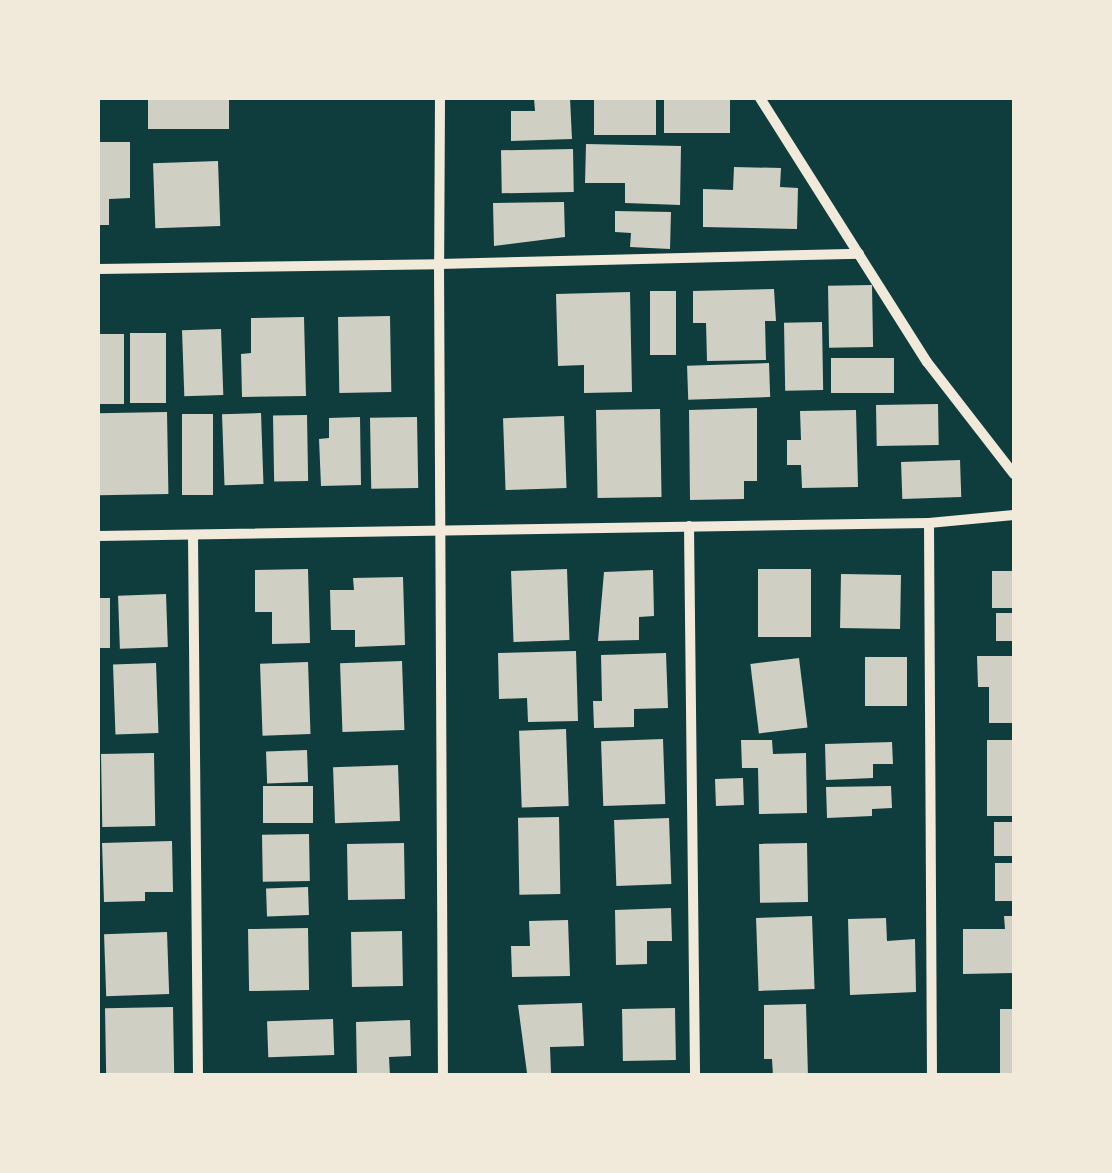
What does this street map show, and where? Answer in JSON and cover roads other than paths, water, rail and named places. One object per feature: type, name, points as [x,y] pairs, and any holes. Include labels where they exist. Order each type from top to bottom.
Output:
[{"type":"street","points":[[440,98],[437,530],[443,1076]]},
{"type":"street","points":[[760,98],[927,362],[1014,474]]},
{"type":"street","points":[[98,268],[859,254]]},
{"type":"street","points":[[98,536],[929,523],[1014,515]]},
{"type":"street","points":[[929,523],[932,1076]]},
{"type":"street","points":[[689,526],[695,1076]]},
{"type":"street","points":[[193,535],[198,1076]]}]
